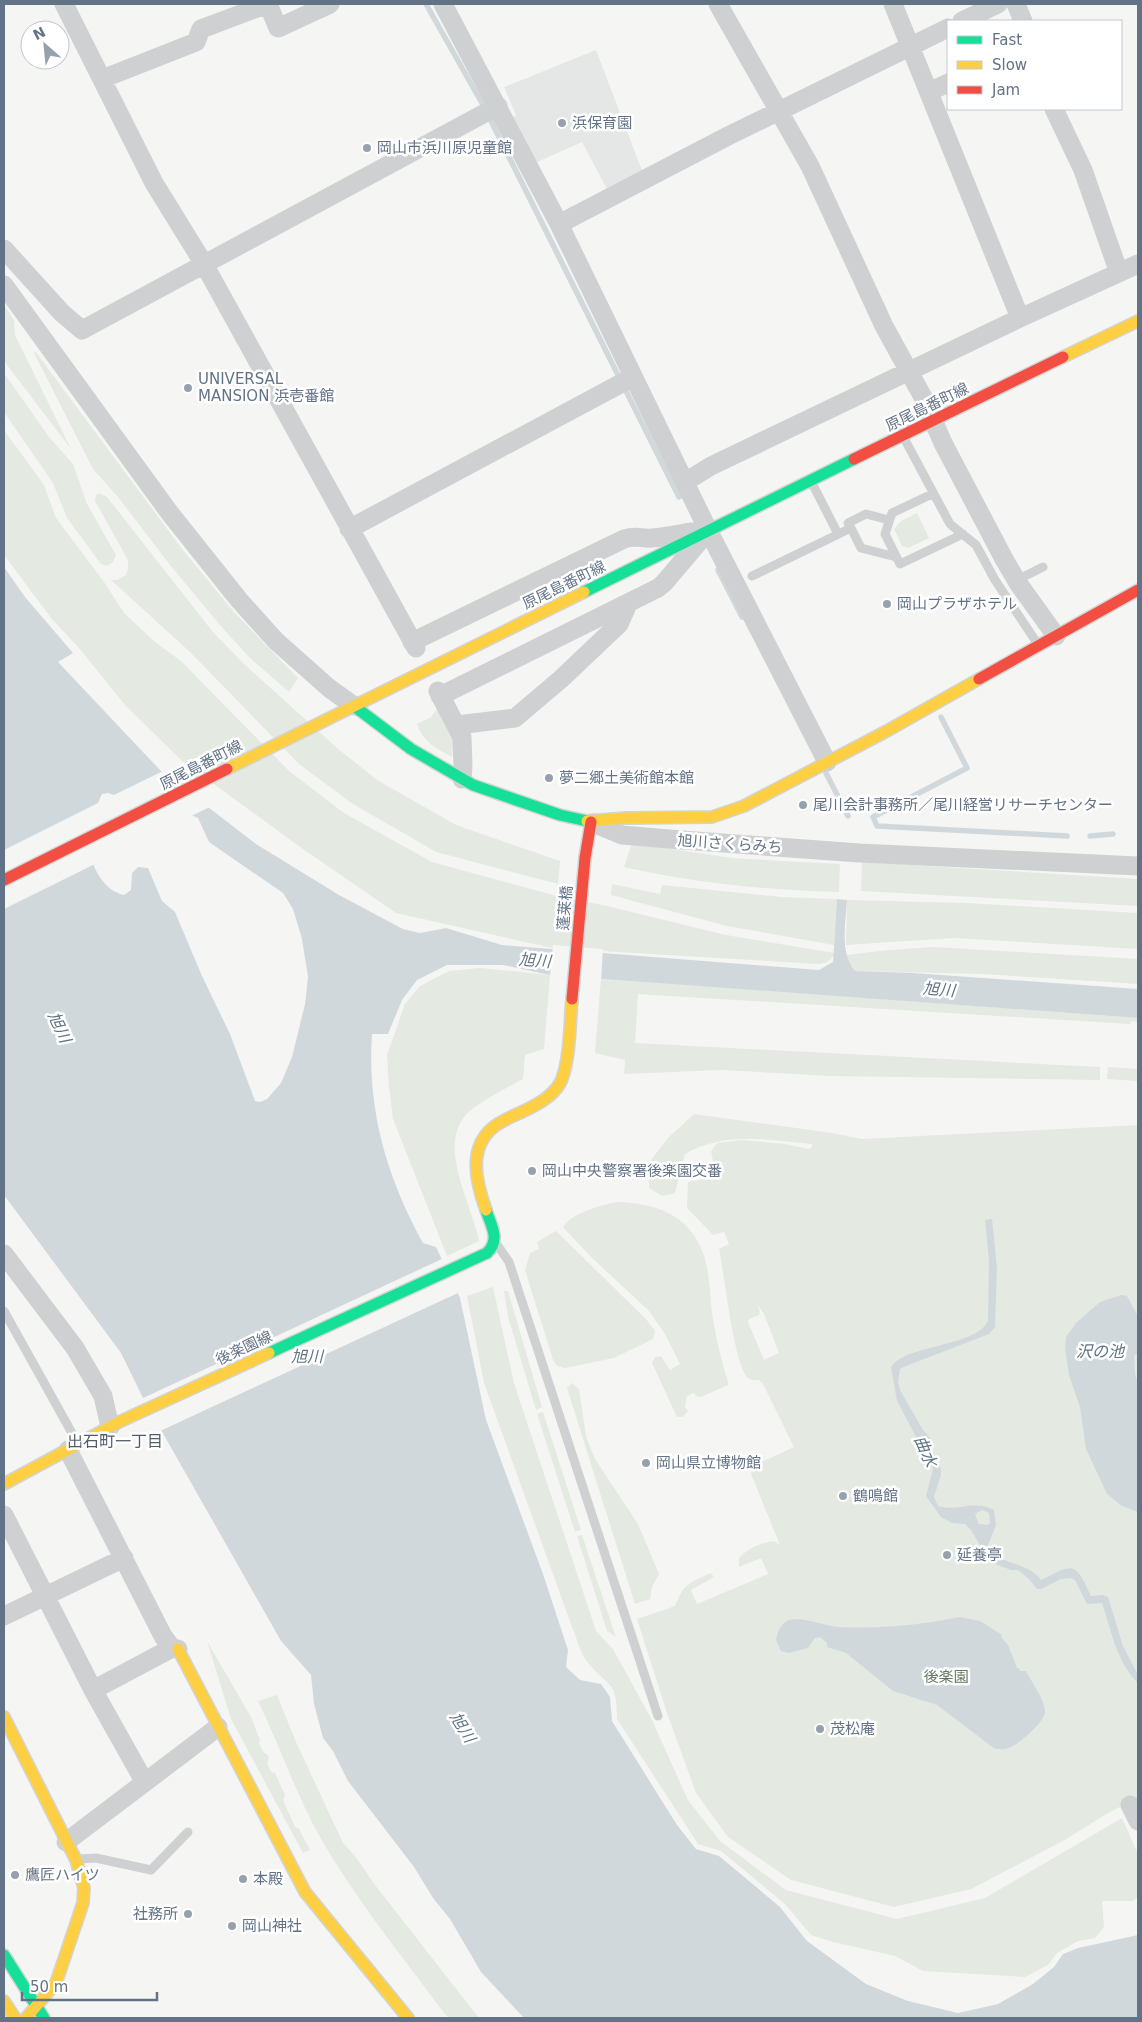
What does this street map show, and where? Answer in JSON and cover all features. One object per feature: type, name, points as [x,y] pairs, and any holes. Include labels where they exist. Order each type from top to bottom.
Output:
[{"type":"street","points":[[64,4],[154,183],[204,264],[414,645],[624,540],[632,537],[641,536],[649,538],[708,530]]},
{"type":"street","points":[[102,79],[196,42],[201,29],[268,4],[278,28],[330,4]]},
{"type":"street","points":[[443,4],[490,110],[558,224],[625,381],[685,482],[826,762]]},
{"type":"street","points":[[718,4],[810,166],[884,326],[934,421],[1013,586],[1056,636]]},
{"type":"street","points":[[893,4],[1020,318]]},
{"type":"street","points":[[964,20],[998,4]]},
{"type":"street","points":[[1016,4],[1023,20]]},
{"type":"street","points":[[558,224],[779,110],[947,28]]},
{"type":"street","points":[[929,92],[947,83]]},
{"type":"street","points":[[4,250],[62,313],[82,330],[490,110]]},
{"type":"street","points":[[1054,110],[1083,170],[1119,273]]},
{"type":"street","points":[[685,482],[711,466],[1020,318],[1138,264]]},
{"type":"street","points":[[4,285],[169,512],[239,600],[276,642],[328,688],[346,710]]},
{"type":"street","name":"原尾島番町線","points":[[4,880],[708,530],[1138,321]]},
{"type":"street","points":[[349,530],[625,381]]},
{"type":"street","points":[[462,779],[462,737],[439,694],[628,604],[664,583],[708,530]]},
{"type":"street","points":[[591,822],[626,818],[712,817],[744,806],[1138,590]]},
{"type":"street","points":[[456,725],[515,718],[561,679],[619,624],[628,604]]},
{"type":"street","name":"旭川さくらみち","points":[[346,710],[473,785],[560,815],[591,822],[622,835],[860,853],[1138,866]]},
{"type":"street","name":"蓬莱橋","points":[[495,1241],[476,1173],[475,1163],[479,1147],[485,1135],[496,1125],[544,1100],[554,1092],[563,1076],[568,1051],[585,858],[591,822]]},
{"type":"street","name":"後楽園線","points":[[4,1484],[114,1425],[481,1256],[493,1247],[495,1241]]},
{"type":"street","points":[[4,1254],[75,1348],[103,1396],[114,1425]]},
{"type":"street","points":[[73,1447],[124,1558],[163,1636],[175,1649],[306,1892],[408,2018]]},
{"type":"street","points":[[4,1515],[93,1690],[144,1781]]},
{"type":"street","points":[[4,1616],[124,1558]]},
{"type":"street","points":[[93,1690],[175,1649]]},
{"type":"street","points":[[4,1717],[76,1860],[84,1888],[83,1903],[56,1983],[26,2018]]},
{"type":"street","points":[[66,1842],[218,1726]]},
{"type":"street","points":[[4,1955],[44,2018]]},
{"type":"street","points":[[4,2001],[15,2018]]},
{"type":"lane","points":[[903,436],[932,494],[940,502],[950,524],[976,545],[1013,586],[1039,645]]},
{"type":"lane","points":[[811,480],[838,534]]},
{"type":"lane","points":[[932,494],[892,513],[885,534],[900,564],[963,534]]},
{"type":"lane","points":[[889,520],[866,514],[848,523],[861,548],[896,557]]},
{"type":"lane","points":[[752,576],[851,528]]},
{"type":"lane","points":[[1013,586],[1043,567]]},
{"type":"lane","points":[[495,1241],[509,1262],[658,1716]]},
{"type":"lane","points":[[4,1311],[73,1447]]},
{"type":"lane","points":[[76,1860],[96,1858],[151,1870],[188,1832]]},
{"type":"shaded area","points":[[596,50],[643,173],[608,191],[582,142],[535,163],[511,118],[516,115],[504,87]]},
{"type":"green space","points":[[4,305],[14,320],[15,335],[71,449],[4,361]]},
{"type":"green space","points":[[35,351],[182,549],[234,612],[298,678],[289,692],[249,657],[220,625],[170,565],[118,497],[93,469],[34,353]]},
{"type":"green space","points":[[4,373],[49,437],[73,464],[87,504],[116,555],[113,562],[107,566],[101,564],[67,518],[53,483],[4,412]]},
{"type":"green space","points":[[4,430],[44,485],[56,518],[104,582],[124,613],[155,642],[181,661],[289,771],[344,813],[432,862],[557,896],[726,935],[835,953],[832,958],[818,964],[552,948],[396,913],[300,847],[181,760],[125,705],[79,648],[51,618],[4,555]]},
{"type":"green space","points":[[99,493],[107,497],[213,632],[244,664],[337,748],[377,780],[456,825],[560,861],[558,884],[436,852],[353,804],[299,764],[190,652],[111,580],[117,580],[126,575],[128,560],[95,501],[96,495]]},
{"type":"green space","points":[[917,513],[929,538],[908,548],[902,546],[894,529],[901,521]]},
{"type":"green space","points":[[437,709],[454,738],[452,757],[426,740],[417,724],[431,717]]},
{"type":"green space","points":[[632,843],[732,858],[840,864],[839,892],[731,885],[624,867]]},
{"type":"green space","points":[[862,862],[1138,879],[1138,906],[861,891]]},
{"type":"green space","points":[[612,884],[660,894],[662,885],[781,897],[837,899],[834,945],[727,926],[611,895]]},
{"type":"green space","points":[[847,900],[968,903],[1138,913],[1138,949],[953,938],[846,945]]},
{"type":"green space","points":[[934,947],[1138,959],[1138,984],[982,974],[855,971],[849,964],[846,955]]},
{"type":"green space","points":[[480,968],[550,975],[544,1049],[525,1055],[523,1079],[476,1106],[460,1124],[455,1139],[455,1156],[458,1173],[479,1241],[447,1256],[393,1119],[387,1055],[405,1004],[420,986],[449,971]]},
{"type":"green space","points":[[601,978],[1138,1018],[1138,1022],[1132,1021],[1129,1024],[638,994],[635,1043],[1100,1067],[1100,1080],[830,1076],[721,1070],[624,1074],[625,1060],[595,1053]]},
{"type":"green space","points":[[1108,1067],[1138,1069],[1138,1081],[1107,1079]]},
{"type":"green space","name":"後楽園","points":[[694,1114],[832,1133],[862,1139],[1138,1125],[1138,1798],[1108,1813],[1063,1841],[971,1889],[894,1907],[791,1880],[728,1837],[696,1793],[667,1713],[637,1619],[675,1606],[681,1593],[688,1585],[711,1573],[714,1577],[691,1590],[697,1604],[768,1574],[761,1558],[739,1567],[739,1558],[751,1549],[774,1541],[780,1545],[751,1474],[757,1467],[757,1464],[794,1447],[763,1384],[759,1380],[749,1379],[743,1370],[730,1318],[719,1249],[729,1244],[724,1232],[713,1235],[687,1208],[688,1182],[716,1177],[711,1151],[717,1143],[741,1140],[785,1144],[808,1149],[811,1148],[812,1144],[747,1139],[716,1142],[700,1147],[685,1154],[675,1193],[662,1196],[649,1188],[648,1164],[668,1138]],"holes":[[[757,1304],[764,1314],[779,1353],[764,1360],[748,1322],[749,1319],[759,1315],[760,1312]]]},
{"type":"green space","points":[[617,1202],[644,1205],[669,1213],[689,1229],[703,1253],[708,1276],[712,1314],[728,1385],[701,1397],[696,1396],[694,1393],[687,1396],[685,1407],[688,1411],[683,1417],[677,1417],[652,1363],[655,1357],[661,1356],[670,1370],[680,1364],[665,1334],[649,1311],[590,1256],[563,1227],[567,1222],[580,1214]]},
{"type":"green space","points":[[556,1231],[646,1319],[655,1331],[653,1339],[614,1358],[565,1368],[557,1366],[553,1360],[525,1270],[530,1253],[539,1249],[537,1242]]},
{"type":"green space","points":[[493,1287],[514,1383],[596,1631],[613,1649],[652,1720],[688,1800],[720,1841],[786,1890],[897,1919],[985,1898],[1122,1818],[1138,1854],[1138,1897],[1133,1901],[1102,1901],[1104,1927],[1095,1938],[1078,1941],[1057,1953],[1048,1965],[1025,1977],[923,1971],[895,1956],[811,1935],[785,1904],[721,1851],[698,1844],[617,1719],[617,1706],[610,1686],[588,1663],[579,1646],[484,1383],[467,1296]]},
{"type":"green space","points":[[504,1291],[508,1291],[542,1407],[536,1410],[508,1317]]},
{"type":"green space","points":[[572,1383],[579,1389],[586,1436],[595,1459],[638,1524],[659,1574],[652,1587],[650,1599],[635,1604],[567,1388]]},
{"type":"green space","points":[[543,1412],[581,1530],[575,1532],[537,1414]]},
{"type":"green space","points":[[582,1535],[616,1637],[607,1631],[577,1536]]},
{"type":"green space","points":[[207,1641],[251,1717],[260,1740],[259,1743],[269,1758],[267,1763],[271,1772],[275,1773],[285,1795],[283,1800],[295,1827],[299,1829],[310,1850],[303,1853],[231,1719]]},
{"type":"green space","points":[[277,1695],[296,1742],[343,1843],[479,2018],[449,2018],[444,2013],[380,1928],[335,1862],[312,1822],[258,1701]]},
{"type":"water","name":"旭川","points":[[4,567],[25,597],[73,653],[58,662],[160,770],[256,844],[339,895],[403,929],[420,933],[446,928],[502,945],[819,970],[833,962],[837,899],[847,900],[845,946],[850,964],[855,971],[913,973],[1138,989],[1138,1018],[550,975],[503,965],[447,965],[417,980],[402,1000],[388,1034],[372,1034],[371,1062],[376,1117],[390,1168],[410,1218],[423,1243],[436,1247],[460,1298],[486,1420],[543,1574],[568,1650],[566,1667],[580,1680],[601,1684],[610,1697],[612,1721],[677,1825],[696,1849],[719,1856],[780,1907],[807,1941],[866,1984],[908,2001],[958,2013],[998,2004],[1033,1984],[1054,1967],[1063,1954],[1078,1948],[1138,1935],[1138,2018],[524,2018],[481,1972],[450,1919],[433,1898],[414,1867],[348,1781],[333,1751],[323,1738],[314,1704],[311,1675],[281,1641],[144,1400],[121,1353],[4,1195]],"holes":[[[178,809],[198,818],[209,842],[283,893],[293,909],[302,939],[308,977],[305,1004],[292,1057],[281,1083],[267,1099],[260,1102],[255,1101],[230,1034],[202,976],[175,912],[162,901],[148,868],[138,867],[132,873],[131,890],[124,895],[117,893],[104,883],[92,862],[90,846],[156,813]]]},
{"type":"water","name":"曲水","points":[[992,1219],[997,1268],[995,1327],[989,1334],[900,1369],[898,1382],[900,1390],[923,1430],[932,1440],[933,1452],[941,1469],[934,1497],[938,1506],[952,1508],[973,1505],[994,1510],[996,1525],[987,1548],[998,1558],[1029,1569],[1041,1580],[1060,1570],[1072,1568],[1081,1576],[1091,1596],[1103,1595],[1108,1597],[1123,1646],[1138,1675],[1138,1683],[1120,1656],[1102,1603],[1087,1604],[1075,1580],[1071,1578],[1061,1579],[1041,1589],[1037,1589],[1018,1570],[1011,1570],[990,1562],[971,1530],[965,1524],[952,1523],[941,1517],[926,1496],[933,1469],[897,1401],[891,1367],[899,1359],[911,1354],[970,1336],[981,1329],[988,1321],[989,1260],[985,1220]],"holes":[[[982,1510],[989,1513],[990,1523],[987,1525],[979,1524],[975,1514]]]},
{"type":"water","name":"沢の池","points":[[1121,1295],[1127,1296],[1138,1316],[1138,1353],[1134,1356],[1135,1374],[1138,1383],[1138,1512],[1122,1506],[1107,1494],[1086,1449],[1080,1407],[1069,1375],[1065,1348],[1066,1337],[1076,1323],[1100,1302]]},
{"type":"water","points":[[960,1617],[980,1621],[1002,1635],[1001,1637],[1008,1645],[1017,1668],[1020,1671],[1026,1671],[1044,1706],[1044,1716],[1036,1728],[1023,1739],[1006,1749],[995,1749],[937,1705],[893,1691],[846,1653],[827,1647],[827,1643],[820,1637],[815,1638],[808,1648],[789,1653],[781,1651],[776,1640],[781,1626],[786,1621],[794,1619],[839,1627],[885,1627]]},
{"type":"pier","points":[[165,770],[212,806],[189,817],[177,812],[157,815],[93,848],[97,863],[4,909],[4,850],[98,803],[102,794],[114,795]]},
{"type":"pier","points":[[553,945],[603,949],[601,981],[550,977]]},
{"type":"pier","points":[[444,1258],[460,1292],[160,1431],[141,1399]]},
{"type":"waterway","points":[[426,4],[483,105],[679,497]]},
{"type":"waterway","points":[[718,570],[742,617]]},
{"type":"waterway","points":[[941,717],[967,768],[873,817],[877,826],[1067,836]]},
{"type":"waterway","points":[[826,773],[848,816]]},
{"type":"waterway","points":[[1090,836],[1113,834]]},
{"type":"traffic: fast","points":[[584,592],[854,459]]},
{"type":"traffic: fast","points":[[354,706],[411,749],[473,785],[560,815],[587,821]]},
{"type":"traffic: fast","points":[[269,1353],[487,1253],[493,1243],[494,1232],[486,1210]]},
{"type":"traffic: fast","points":[[4,1955],[44,2018]]},
{"type":"traffic: slow","points":[[1063,357],[1138,321]]},
{"type":"traffic: slow","points":[[227,769],[584,592]]},
{"type":"traffic: slow","points":[[587,821],[626,818],[712,817],[744,806],[885,732],[979,679]]},
{"type":"traffic: slow","points":[[486,1210],[477,1177],[476,1165],[480,1144],[486,1134],[495,1126],[540,1103],[559,1085],[563,1077],[567,1056],[572,999]]},
{"type":"traffic: slow","points":[[4,1484],[119,1422],[269,1353]]},
{"type":"traffic: slow","points":[[178,1649],[305,1892],[408,2018]]},
{"type":"traffic: slow","points":[[4,1717],[76,1860],[84,1888],[83,1903],[56,1983],[26,2018]]},
{"type":"traffic: slow","points":[[4,2001],[15,2018]]},
{"type":"traffic: jam","points":[[854,459],[1063,357]]},
{"type":"traffic: jam","points":[[979,679],[1138,590]]},
{"type":"traffic: jam","points":[[4,880],[227,769]]},
{"type":"traffic: jam","points":[[572,999],[585,858],[591,822]]},
{"type":"place","name":"浜保育園","points":[[562,123]]},
{"type":"place","name":"岡山市浜川原児童館","points":[[367,148]]},
{"type":"place","name":"UNIVERSAL MANSION 浜壱番館","points":[[188,388]]},
{"type":"place","name":"岡山プラザホテル","points":[[887,604]]},
{"type":"place","name":"夢二郷土美術館本館","points":[[549,778]]},
{"type":"place","name":"尾川会計事務所／尾川経営リサーチセンター","points":[[803,805]]},
{"type":"place","name":"岡山中央警察署後楽園交番","points":[[532,1171]]},
{"type":"place","name":"岡山県立博物館","points":[[646,1463]]},
{"type":"place","name":"鶴鳴館","points":[[843,1496]]},
{"type":"place","name":"延養亭","points":[[947,1555]]},
{"type":"place","name":"茂松庵","points":[[820,1729]]},
{"type":"place","name":"鷹匠ハイツ","points":[[15,1875]]},
{"type":"place","name":"本殿","points":[[243,1879]]},
{"type":"place","name":"社務所","points":[[188,1914]]},
{"type":"place","name":"岡山神社","points":[[232,1926]]},
{"type":"district","name":"出石町一丁目","points":[[115,1441]]}]
